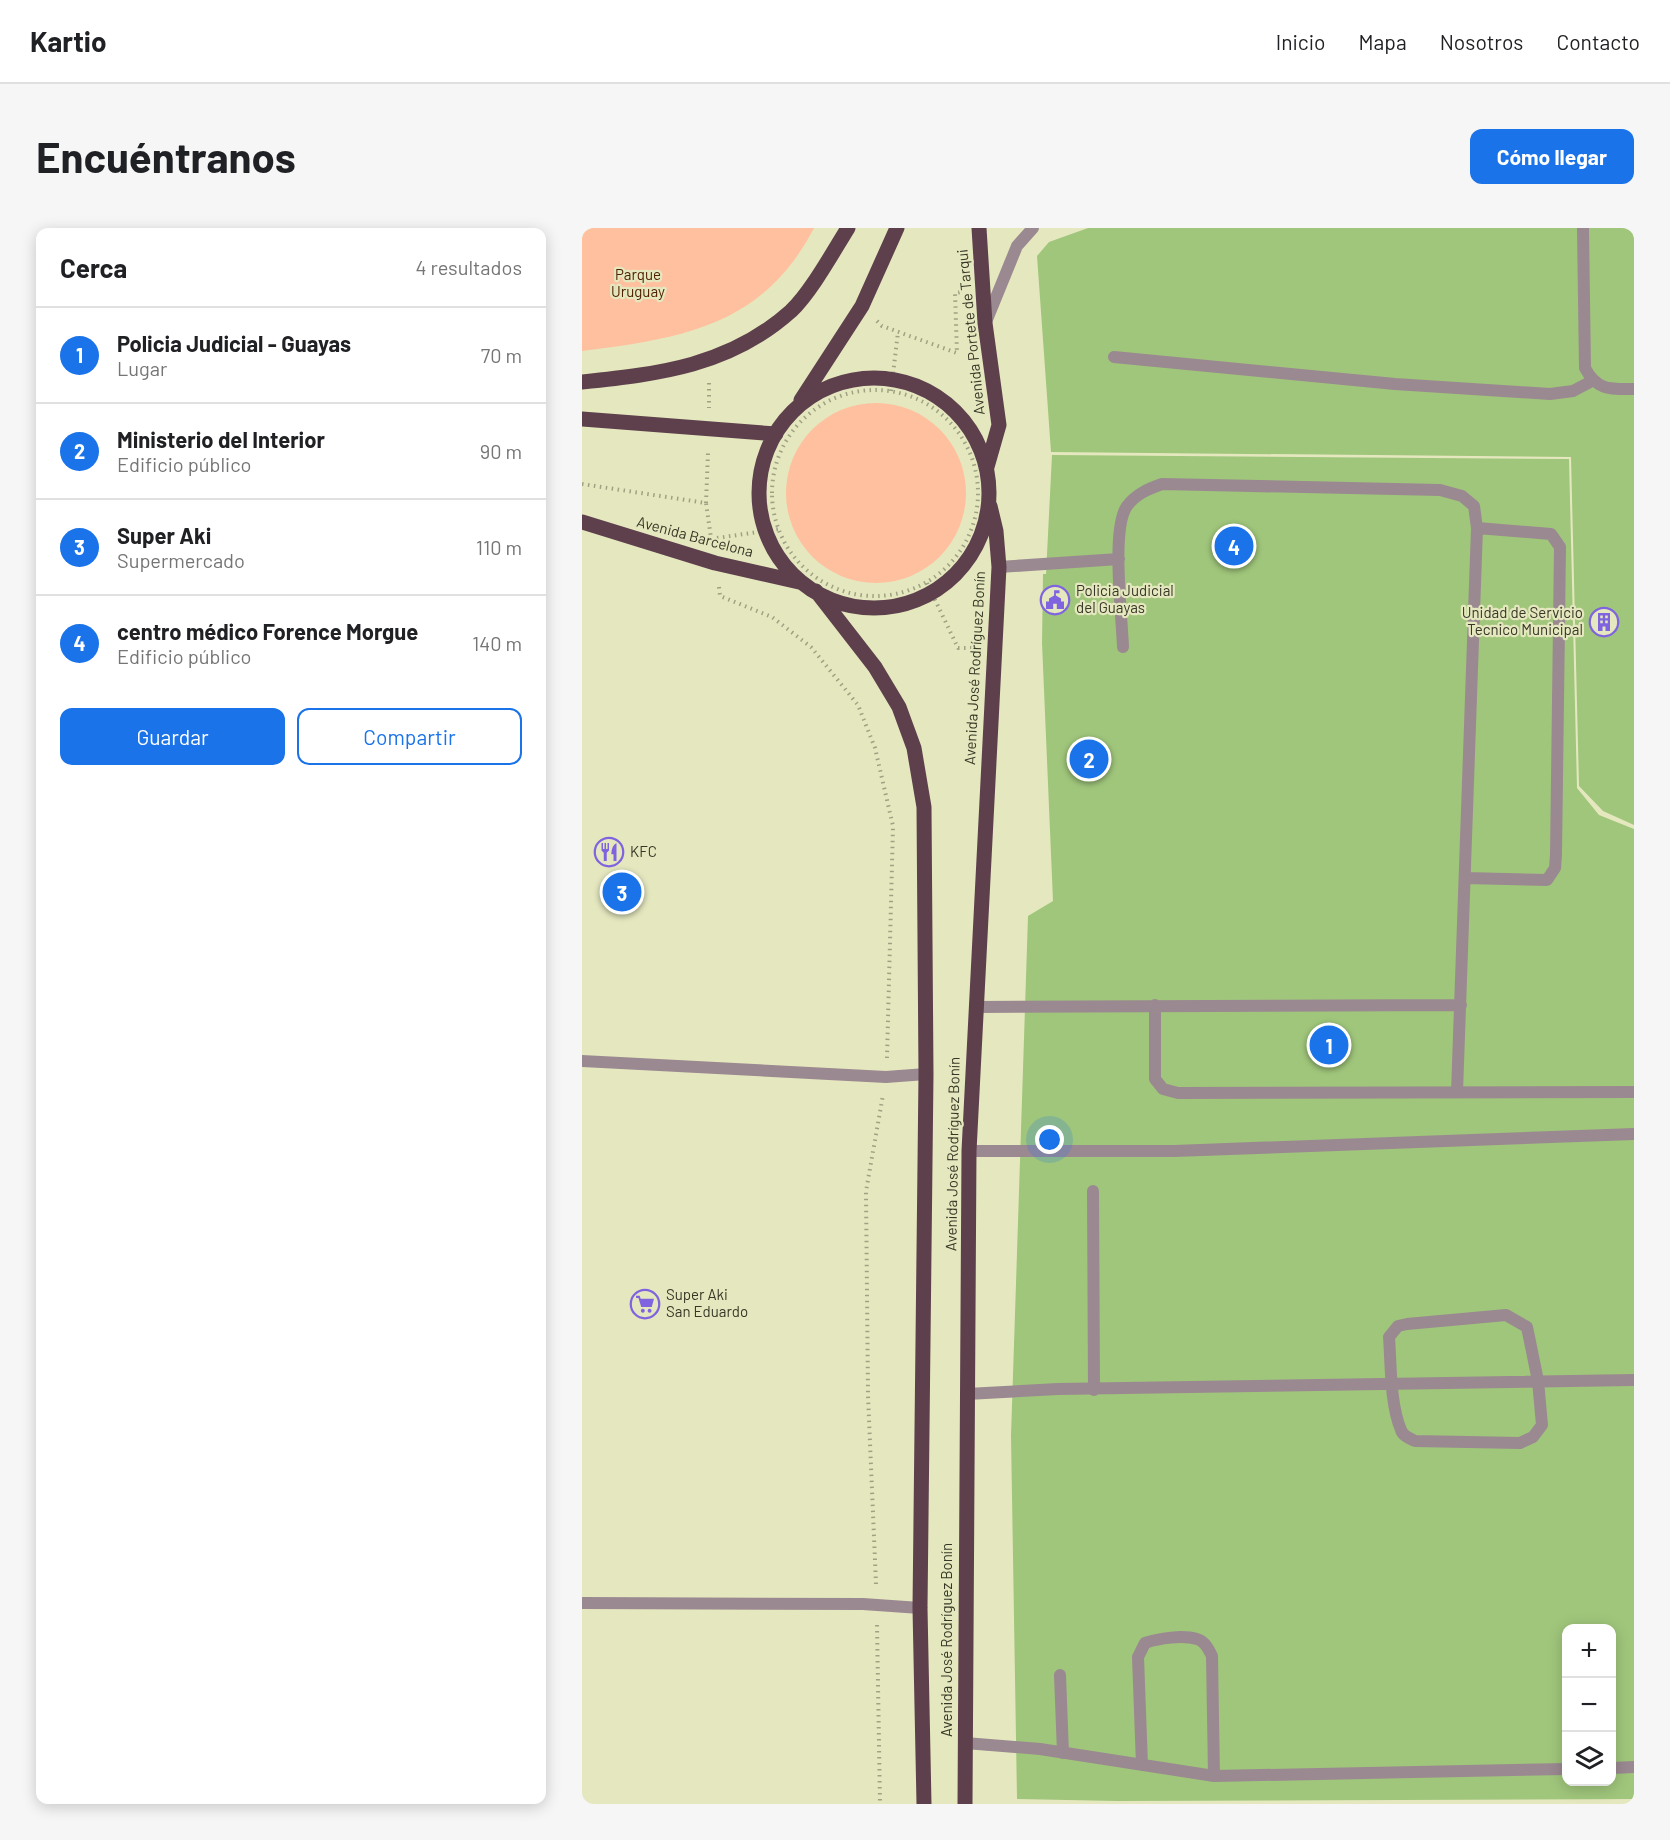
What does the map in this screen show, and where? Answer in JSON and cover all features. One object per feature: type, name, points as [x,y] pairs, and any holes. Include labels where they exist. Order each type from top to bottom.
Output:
[{"type":"main road","points":[[582,382],[640,376],[709,361],[733,350],[792,310],[848,228]]},
{"type":"main road","points":[[795,409],[824,388],[857,378],[925,389],[954,408],[975,435],[987,467],[990,506],[984,532],[971,557],[954,578],[929,588],[904,604],[874,608],[844,603],[800,582],[782,564],[772,530],[759,515],[758,492],[763,460],[776,434],[795,409],[862,306],[897,228]]},
{"type":"main road","name":"Avenida Portete de Tarqui","points":[[979,228],[985,323],[999,425],[987,467]]},
{"type":"main road","points":[[582,419],[776,434]]},
{"type":"main road","name":"Avenida José Rodríguez Bonín","points":[[965,1804],[969,1150],[993,648],[999,567],[996,531],[990,506]]},
{"type":"main road","name":"Avenida Barcelona","points":[[582,522],[715,563],[800,582]]},
{"type":"main road","name":"Avenida José Rodríguez Bonín","points":[[816,591],[875,667],[899,706],[914,748],[924,807],[926,1074],[920,1608],[924,1804]]},
{"type":"street","points":[[985,323],[1017,246],[1033,228]]},
{"type":"street","points":[[1583,228],[1585,368],[1592,381],[1608,389],[1634,389]]},
{"type":"street","points":[[1114,357],[1395,384],[1550,394],[1573,391],[1592,381]]},
{"type":"street","points":[[1123,647],[1118,533],[1126,507],[1142,491],[1162,484],[1440,490],[1462,496],[1474,506],[1478,528],[1457,1092]]},
{"type":"street","points":[[1465,878],[1547,880],[1555,868],[1556,855],[1560,547],[1551,534],[1478,528]]},
{"type":"street","points":[[999,567],[1119,559]]},
{"type":"street","points":[[1155,1005],[1155,1079],[1163,1089],[1178,1093],[1634,1092]]},
{"type":"street","points":[[975,1007],[1461,1005]]},
{"type":"street","points":[[582,1061],[886,1077],[926,1074]]},
{"type":"street","points":[[969,1150],[1174,1151],[1634,1134]]},
{"type":"street","points":[[1093,1191],[1094,1390]]},
{"type":"street","points":[[1506,1315],[1527,1327],[1538,1381],[1542,1425],[1533,1437],[1520,1443],[1415,1441],[1407,1438],[1401,1432],[1392,1385],[1389,1337],[1398,1326],[1506,1315]]},
{"type":"street","points":[[967,1394],[1634,1380]]},
{"type":"street","points":[[582,1604],[863,1604],[920,1608]]},
{"type":"street","points":[[1142,1765],[1138,1657],[1145,1643],[1156,1639],[1198,1639],[1208,1647],[1212,1656],[1214,1776]]},
{"type":"street","points":[[1060,1675],[1063,1753]]},
{"type":"street","points":[[965,1743],[1063,1753],[1214,1776],[1562,1769]]},
{"type":"street","points":[[1616,1768],[1634,1767]]},
{"type":"path","points":[[862,306],[882,326],[957,353],[955,293],[983,288]]},
{"type":"path","points":[[892,385],[898,332]]},
{"type":"path","points":[[892,385],[944,416],[968,447],[975,465],[978,504],[971,532],[957,557],[929,588],[870,596],[831,586],[800,562],[772,530],[772,489],[774,470],[790,435],[817,407],[834,398],[892,385]]},
{"type":"path","points":[[711,539],[772,530]]},
{"type":"path","points":[[929,588],[958,648],[993,648]]},
{"type":"green space","name":"Parque Uruguay","points":[[582,228],[814,228],[794,261],[770,287],[745,307],[717,321],[686,332],[654,340],[582,351]]},
{"type":"green space","points":[[876,403],[894,404],[911,410],[940,429],[959,458],[965,475],[965,511],[959,528],[940,557],[911,576],[894,582],[876,583],[858,582],[841,576],[812,557],[793,528],[787,511],[786,493],[787,475],[793,458],[812,429],[841,410],[858,404]]},
{"type":"building","name":"Unidad de Servicio Tecnico Municipal","points":[[1088,228],[1634,228],[1634,825],[1603,811],[1579,786],[1571,457],[1051,452],[1037,256],[1049,242]]},
{"type":"building","points":[[1052,455],[1569,459],[1577,788],[1599,815],[1634,829],[1634,1799],[1117,1801],[1017,1799],[1011,1436],[1028,916],[1053,901],[1042,643],[1043,574],[1046,574]]},
{"type":"place","name":"centro médico Forence Morgue","points":[[1234,546]]},
{"type":"place","name":"Policia Judicial del Guayas","points":[[1055,600]]},
{"type":"place","name":"Unidad de Servicio Tecnico Municipal","points":[[1604,622]]},
{"type":"place","name":"Ministerio del Interior","points":[[1089,759]]},
{"type":"place","name":"KFC","points":[[609,852]]},
{"type":"place","name":"Super Aki","points":[[622,892]]},
{"type":"place","name":"Policia Judicial - Guayas","points":[[1329,1045]]},
{"type":"place","name":"Super Aki San Eduardo","points":[[645,1304]]}]
